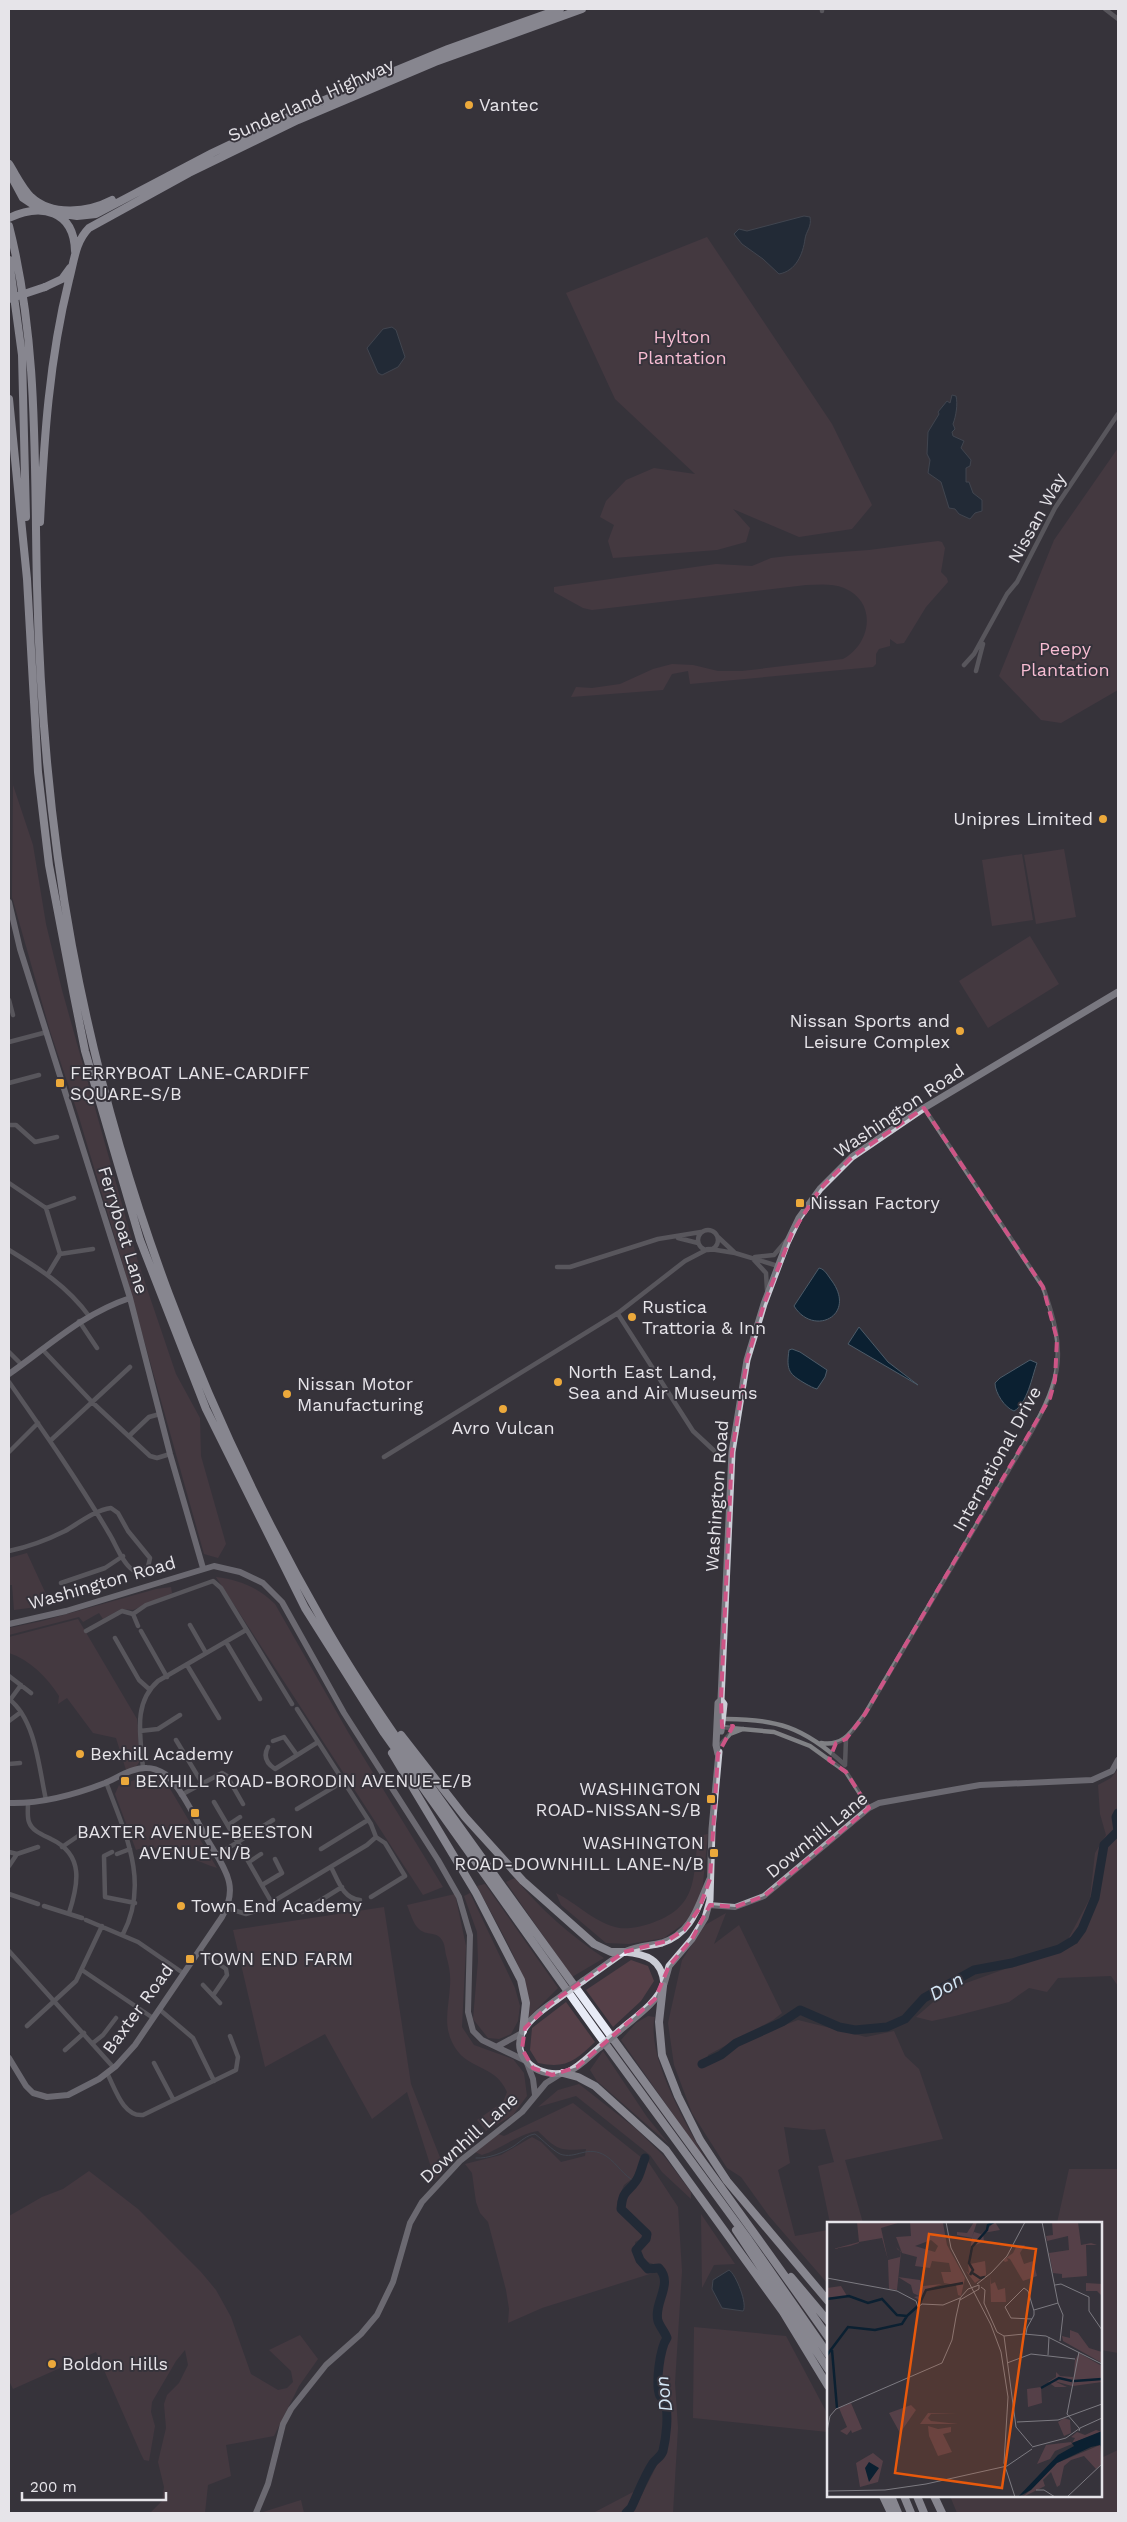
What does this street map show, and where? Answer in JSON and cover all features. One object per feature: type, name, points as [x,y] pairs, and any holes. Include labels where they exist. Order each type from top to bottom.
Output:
[{"type":"highway","name":"Sunderland Highway","points":[[40,209],[77,216],[96,214],[182,168],[268,126],[387,74],[560,9]]},
{"type":"highway","name":"Sunderland Highway","points":[[37,581],[48,388],[57,330],[72,266],[82,236],[94,225],[240,147],[391,80],[582,9]]},
{"type":"highway","points":[[9,164],[27,193],[38,202],[78,211],[97,208],[161,175],[182,168]]},
{"type":"highway","points":[[9,172],[23,198],[40,209]]},
{"type":"highway","points":[[9,218],[20,213],[40,209]]},
{"type":"highway","points":[[52,212],[60,217],[70,230],[75,255]]},
{"type":"highway","points":[[9,226],[22,283],[31,356],[42,715],[49,791],[72,943],[94,1051],[125,1161],[159,1265],[214,1406],[272,1528],[349,1665],[444,1804],[710,2175],[827,2321]]},
{"type":"highway","points":[[9,260],[17,306],[22,354],[27,579],[34,716],[49,865],[85,1051],[116,1162],[147,1258],[206,1409],[305,1608],[361,1698],[442,1817],[827,2352]]},
{"type":"highway","points":[[9,299],[45,287],[62,278],[72,266]]},
{"type":"highway","points":[[9,399],[27,579]]},
{"type":"highway","points":[[349,1665],[465,1817],[523,1880],[594,1944],[607,1951],[624,1952]]},
{"type":"highway","points":[[361,1698],[378,1731],[476,1893],[518,1974],[526,2003],[523,2032]]},
{"type":"highway","points":[[664,1985],[659,2022],[661,2047],[668,2072],[686,2114],[707,2152],[727,2181],[827,2301]]},
{"type":"highway","points":[[563,2073],[578,2076],[595,2086],[666,2150],[783,2312],[827,2384]]},
{"type":"highway","points":[[697,2170],[707,2191],[796,2319],[827,2367]]},
{"type":"highway","points":[[749,2225],[827,2336]]},
{"type":"highway","points":[[804,2318],[827,2358]]},
{"type":"highway","points":[[883,2497],[891,2513]]},
{"type":"highway","points":[[891,2497],[898,2513]]},
{"type":"highway","points":[[904,2497],[911,2513]]},
{"type":"highway","points":[[917,2497],[924,2513]]},
{"type":"highway","points":[[934,2497],[942,2513]]},
{"type":"main road","name":"Washington Road","points":[[710,1879],[720,1723],[724,1704],[721,1700],[732,1452],[747,1360],[766,1298],[792,1232],[808,1204],[834,1173],[852,1157],[924,1108],[1118,992]]},
{"type":"main road","name":"Washington Road","points":[[718,1754],[720,1723]]},
{"type":"main road","points":[[710,1879],[709,1905],[692,1939],[670,1966],[664,1985],[651,2003],[574,2069],[563,2073],[544,2074],[527,2062],[522,2049],[523,2032],[538,2015],[624,1952],[667,1941],[684,1930],[699,1909],[710,1879]]},
{"type":"main road","points":[[624,1952],[642,1954],[653,1959],[660,1969],[664,1985]]},
{"type":"street","points":[[1105,9],[1118,19]]},
{"type":"street","name":"Nissan Way","points":[[985,638],[1007,594],[1017,582],[1055,508],[1118,414]]},
{"type":"street","points":[[964,665],[985,638]]},
{"type":"street","points":[[976,671],[985,638]]},
{"type":"street","name":"Ferryboat Lane","points":[[9,902],[20,949],[130,1298],[170,1454],[203,1568]]},
{"type":"street","points":[[9,1000],[13,1015]]},
{"type":"street","points":[[9,1042],[47,1032]]},
{"type":"street","points":[[9,1083],[38,1075]]},
{"type":"street","name":"International Drive","points":[[820,1743],[840,1742],[846,1739],[865,1714],[1030,1434],[1050,1398],[1055,1380],[1057,1339],[1055,1320],[1043,1287],[924,1108]]},
{"type":"street","points":[[9,1125],[16,1126],[35,1142],[57,1137]]},
{"type":"street","points":[[9,1183],[46,1208],[60,1254],[48,1274]]},
{"type":"street","points":[[46,1208],[74,1198]]},
{"type":"street","points":[[557,1267],[570,1266],[658,1239],[711,1230],[735,1253]]},
{"type":"street","points":[[695,1254],[699,1244],[698,1237],[701,1232]]},
{"type":"street","points":[[749,1257],[774,1255],[792,1232]]},
{"type":"street","points":[[384,1457],[618,1314],[695,1254],[709,1249],[717,1242],[717,1236]]},
{"type":"street","points":[[672,1237],[699,1244],[709,1249],[735,1253],[778,1266]]},
{"type":"street","points":[[60,1254],[93,1248]]},
{"type":"street","points":[[9,1250],[48,1274],[68,1290],[89,1316]]},
{"type":"street","points":[[749,1257],[766,1273],[766,1298]]},
{"type":"street","points":[[9,1374],[79,1321],[130,1298]]},
{"type":"street","points":[[618,1314],[693,1430],[722,1458]]},
{"type":"street","points":[[79,1321],[97,1348]]},
{"type":"street","points":[[42,1349],[92,1402],[150,1456],[157,1458],[170,1454]]},
{"type":"street","points":[[9,1352],[22,1365]]},
{"type":"street","points":[[50,1441],[130,1367]]},
{"type":"street","points":[[9,1382],[50,1441],[97,1513],[123,1556],[133,1570],[144,1570],[149,1563],[149,1555],[128,1531],[118,1513],[111,1508],[97,1513],[48,1539],[9,1551]]},
{"type":"street","points":[[129,1436],[150,1417],[160,1414]]},
{"type":"street","points":[[9,1452],[38,1423]]},
{"type":"street","points":[[61,1583],[98,1571],[123,1556]]},
{"type":"street","points":[[203,1568],[214,1566],[240,1572],[263,1583],[278,1597],[353,1729],[454,1886],[468,1924],[471,1945],[469,2021],[478,2037],[527,2062]]},
{"type":"street","name":"Washington Road","points":[[9,1624],[83,1606],[203,1568]]},
{"type":"street","points":[[86,1631],[122,1611],[133,1614],[146,1605],[213,1581],[220,1588],[292,1704]]},
{"type":"street","points":[[133,1614],[133,1619],[138,1626]]},
{"type":"street","points":[[190,1626],[206,1653]]},
{"type":"street","points":[[142,1769],[140,1711],[149,1689],[246,1630]]},
{"type":"street","points":[[141,1631],[167,1677]]},
{"type":"street","points":[[115,1638],[138,1680],[149,1689]]},
{"type":"street","points":[[226,1642],[260,1699]]},
{"type":"street","points":[[187,1665],[219,1718]]},
{"type":"street","points":[[9,1676],[31,1693]]},
{"type":"street","points":[[22,1685],[9,1699],[20,1712],[29,1730],[34,1760],[46,1800]]},
{"type":"street","points":[[297,1710],[344,1781],[376,1837],[385,1843],[405,1876],[371,1897]]},
{"type":"street","points":[[9,1721],[20,1712]]},
{"type":"street","points":[[140,1730],[158,1729],[180,1715]]},
{"type":"street","points":[[720,1723],[760,1720],[780,1724],[805,1734],[820,1743],[845,1765]]},
{"type":"street","points":[[720,1723],[743,1729],[784,1735],[810,1746],[846,1772],[869,1808]]},
{"type":"street","points":[[720,1744],[728,1735],[743,1729]]},
{"type":"street","points":[[274,1741],[284,1737],[297,1755]]},
{"type":"street","name":"International Drive","points":[[846,1739],[846,1772]]},
{"type":"street","points":[[176,1740],[202,1783]]},
{"type":"street","points":[[268,1747],[264,1753],[265,1758],[275,1769],[318,1742]]},
{"type":"street","name":"International Drive","points":[[834,1755],[840,1742]]},
{"type":"street","name":"International Drive","points":[[829,1760],[845,1745]]},
{"type":"street","name":"Downhill Lane","points":[[709,1905],[735,1907],[764,1896],[869,1808],[879,1803],[980,1785],[1092,1780],[1112,1771],[1118,1760]]},
{"type":"street","points":[[9,1764],[20,1763]]},
{"type":"street","points":[[9,1804],[28,1803],[68,1796],[142,1769],[157,1770],[165,1774],[174,1783],[229,1877],[231,1887],[227,1908],[246,1914],[272,1903],[376,1837]]},
{"type":"street","points":[[181,1795],[222,1773],[228,1776],[243,1804]]},
{"type":"street","points":[[297,1810],[344,1781]]},
{"type":"street","points":[[106,1782],[130,1849],[136,1879],[135,1903],[123,1934]]},
{"type":"street","points":[[214,1802],[241,1848]]},
{"type":"street","points":[[28,1803],[29,1823],[34,1830],[62,1847],[72,1859],[78,1883],[69,1913]]},
{"type":"street","points":[[228,1825],[240,1817]]},
{"type":"street","points":[[216,1855],[273,1820]]},
{"type":"street","points":[[320,1849],[368,1820]]},
{"type":"street","points":[[62,1847],[84,1832]]},
{"type":"street","points":[[9,1852],[17,1854],[38,1847]]},
{"type":"street","points":[[130,1849],[104,1856],[105,1897],[135,1903]]},
{"type":"street","points":[[9,1866],[17,1854]]},
{"type":"street","points":[[244,1854],[272,1903]]},
{"type":"street","points":[[249,1862],[262,1854]]},
{"type":"street","points":[[262,1885],[282,1873],[275,1859]]},
{"type":"street","points":[[331,1867],[352,1900],[360,1900]]},
{"type":"street","points":[[302,1912],[342,1887]]},
{"type":"street","points":[[9,1894],[38,1904]]},
{"type":"street","points":[[44,1906],[69,1913],[123,1934],[153,1951],[183,1973]]},
{"type":"street","name":"Baxter Road","points":[[9,2058],[26,2086],[33,2093],[47,2097],[68,2095],[107,2074],[135,2045],[227,1908]]},
{"type":"street","points":[[27,2026],[76,1981],[102,1926]]},
{"type":"street","points":[[9,1950],[114,2068]]},
{"type":"street","points":[[199,1950],[226,1969],[227,1975],[214,1994]]},
{"type":"street","points":[[82,1970],[153,2018]]},
{"type":"street","points":[[203,1985],[214,1994],[220,2003]]},
{"type":"street","points":[[160,2008],[193,2038],[214,2081]]},
{"type":"street","points":[[93,2043],[103,2035],[116,2018]]},
{"type":"street","points":[[498,2046],[523,2032]]},
{"type":"street","points":[[64,2050],[84,2033]]},
{"type":"street","points":[[107,2074],[127,2110],[136,2116],[143,2115],[236,2070],[238,2065],[236,2048],[230,2036]]},
{"type":"street","name":"Downhill Lane","points":[[527,2062],[533,2079],[535,2095]]},
{"type":"street","points":[[154,2063],[173,2099]]},
{"type":"street","name":"Downhill Lane","points":[[256,2513],[268,2484],[283,2424],[291,2409],[326,2365],[361,2334],[377,2314],[393,2282],[410,2223],[422,2202],[460,2161],[522,2112],[546,2083],[563,2073]]},
{"type":"highlighted area","points":[[924,1108],[1043,1287],[1057,1339],[1055,1380],[1050,1398],[865,1714],[846,1739],[836,1743],[829,1760],[846,1772],[869,1808],[764,1896],[735,1907],[710,1905],[692,1939],[669,1966],[655,1999],[577,2067],[552,2075],[533,2068],[522,2049],[525,2028],[550,2004],[624,1952],[667,1941],[684,1930],[699,1909],[710,1879],[718,1754],[733,1726],[722,1727],[721,1700],[732,1452],[747,1360],[764,1304],[792,1233],[820,1189],[852,1157]]},
{"type":"green space","name":"Hylton Plantation","points":[[707,237],[832,424],[872,505],[852,529],[799,537],[733,509],[750,528],[746,542],[717,550],[613,558],[608,541],[614,525],[600,517],[606,501],[626,480],[654,468],[695,474],[615,399],[566,293]]},
{"type":"green space","name":"Peepy Plantation","points":[[1118,448],[1118,690],[1061,723],[1041,720],[999,676],[1054,540]]},
{"type":"green space","points":[[942,542],[945,548],[941,572],[948,582],[926,607],[904,643],[897,644],[890,639],[890,646],[879,649],[876,654],[876,664],[873,667],[690,684],[688,671],[672,674],[663,690],[571,697],[576,687],[592,688],[620,684],[653,669],[672,664],[693,665],[718,671],[742,671],[843,659],[860,644],[865,634],[866,613],[862,603],[855,594],[839,586],[830,585],[806,585],[592,610],[583,608],[554,592],[554,587],[716,564],[752,566],[771,558],[869,550]]},
{"type":"green space","points":[[13,785],[33,845],[46,924],[62,990],[139,1265],[176,1374],[200,1418],[201,1456],[226,1544],[218,1558],[204,1554],[121,1258],[78,1114],[50,1031],[12,897]]},
{"type":"green space","points":[[1064,849],[1076,917],[1036,924],[1024,855]]},
{"type":"green space","points":[[1022,854],[1033,920],[992,926],[982,860]]},
{"type":"green space","points":[[1030,936],[1059,984],[988,1028],[959,981]]},
{"type":"green space","points":[[27,1553],[51,1605],[14,1610],[12,1585],[9,1585],[9,1558]]},
{"type":"green space","points":[[216,1577],[248,1585],[262,1593],[275,1604],[348,1732],[443,1887],[423,1895]]},
{"type":"green space","points":[[171,1587],[172,1593],[133,1610],[121,1609],[103,1619],[99,1613],[83,1622],[79,1617],[9,1635],[9,1628],[42,1621],[156,1589]]},
{"type":"green space","points":[[78,1619],[137,1719],[140,1761],[135,1768],[126,1770],[116,1738],[93,1733],[67,1698],[58,1704],[59,1696],[49,1682],[31,1665],[9,1653],[9,1637]]},
{"type":"green space","points":[[1118,1769],[1118,1986],[1111,1976],[1058,1978],[1047,1992],[1029,1988],[1009,2002],[955,2016],[932,2021],[916,2017],[947,1990],[1046,1954],[1066,1943],[1090,1898],[1095,1853],[1106,1835],[1100,1814],[1098,1785],[1111,1778]]},
{"type":"green space","points":[[141,1778],[155,1778],[169,1787],[217,1868],[165,1850],[145,1848],[136,1850],[115,1794],[119,1785]]},
{"type":"green space","points":[[708,1834],[702,1893],[686,1922],[664,1938],[629,1944],[606,1943],[561,1905],[556,1893],[599,1921],[619,1928],[641,1926],[665,1917],[677,1910],[685,1901],[693,1879],[698,1836]]},
{"type":"green space","points":[[515,1878],[556,1921],[604,1958],[572,1977],[506,1882]]},
{"type":"green space","points":[[485,1884],[558,1988],[529,2017],[529,2002],[519,1969],[477,1886]]},
{"type":"green space","points":[[470,1893],[515,1988],[520,2006],[518,2021],[511,2034],[499,2039],[488,2038],[473,2019],[478,1961],[477,1932],[464,1896]]},
{"type":"green space","points":[[455,1894],[466,1946],[462,2027],[474,2045],[513,2059],[524,2073],[527,2096],[513,2115],[486,2131],[477,2120],[503,2102],[507,2092],[495,2076],[465,2058],[458,2052],[452,2042],[447,2021],[450,1974],[444,1943],[437,1935],[422,1931],[417,1927],[407,1905]]},
{"type":"green space","points":[[384,1907],[411,2084],[445,2170],[435,2180],[407,2092],[372,2119],[325,2034],[265,2067],[233,1930]]},
{"type":"green space","points":[[726,1913],[714,1944],[739,1925],[782,2013],[773,2020],[708,2055],[707,2063],[751,2038],[798,2020],[866,2037],[894,2031],[905,2056],[919,2069],[943,2139],[845,2160],[863,2222],[830,2222],[818,2166],[834,2162],[825,2129],[813,2130],[784,2127],[790,2163],[778,2170],[795,2236],[827,2230],[827,2283],[769,2216],[741,2177],[727,2168],[692,2113],[674,2065],[668,2023],[682,1960],[705,1925]]},
{"type":"green space","points":[[631,1960],[648,1966],[654,1981],[641,2001],[613,2027],[586,1990]]},
{"type":"green space","points":[[566,2002],[595,2042],[570,2062],[556,2065],[538,2063],[530,2050],[532,2028]]},
{"type":"green space","points":[[648,2016],[655,2017],[654,2033],[657,2052],[671,2094],[710,2167],[621,2040],[636,2023]]},
{"type":"green space","points":[[603,2051],[647,2117],[669,2144],[597,2081],[590,2070]]},
{"type":"green space","points":[[579,2084],[635,2128],[664,2156],[691,2192],[691,2199],[662,2172],[650,2155],[576,2096],[538,2107],[558,2090]]},
{"type":"green space","points":[[573,2103],[642,2158],[633,2178],[624,2185],[617,2202],[619,2210],[642,2235],[641,2239],[635,2242],[637,2262],[647,2271],[653,2273],[542,2308],[508,2323],[509,2309],[506,2290],[488,2222],[480,2213],[476,2202],[472,2173],[465,2164],[501,2155],[532,2137],[541,2142],[561,2162],[585,2156],[586,2149],[570,2150],[559,2148],[538,2131],[523,2135],[482,2155],[475,2152],[498,2134],[504,2136]]},
{"type":"green space","points":[[647,2160],[678,2207],[682,2271],[675,2383],[678,2428],[673,2513],[630,2513],[638,2502],[658,2463],[666,2454],[667,2400],[663,2394],[660,2371],[665,2349],[671,2338],[661,2315],[667,2280],[662,2267],[642,2260],[639,2251],[651,2238],[646,2229],[623,2207],[625,2198],[639,2183]]},
{"type":"green space","points":[[1069,2169],[1118,2169],[1118,2353],[1102,2350],[1102,2222],[1057,2222]]},
{"type":"green space","points":[[89,2171],[138,2209],[201,2272],[216,2290],[231,2317],[251,2374],[278,2390],[287,2388],[293,2382],[291,2371],[269,2350],[300,2335],[318,2359],[299,2386],[274,2436],[226,2445],[231,2476],[208,2485],[205,2513],[150,2513],[162,2501],[164,2487],[158,2462],[166,2428],[164,2404],[167,2395],[179,2383],[188,2365],[185,2350],[176,2361],[152,2402],[151,2412],[155,2426],[149,2461],[144,2460],[141,2454],[96,2352],[13,2389],[9,2381],[9,2216],[42,2197],[63,2189]]},
{"type":"green space","points":[[701,2214],[735,2264],[714,2265],[702,2288]]},
{"type":"green space","points":[[694,2327],[786,2336],[827,2413],[827,2432],[693,2418]]},
{"type":"green space","points":[[1118,2450],[1118,2513],[957,2513],[950,2497],[1102,2497],[1102,2458]]},
{"type":"green space","points":[[635,2491],[627,2508],[621,2513],[593,2513]]},
{"type":"green space","points":[[301,2500],[304,2513],[262,2513],[263,2512]]},
{"type":"water","points":[[804,216],[810,217],[810,224],[798,261],[790,269],[779,274],[763,259],[742,244],[734,234],[739,229],[747,231]]},
{"type":"water","points":[[392,327],[396,330],[405,357],[398,367],[382,375],[378,373],[367,348],[383,329]]},
{"type":"water","points":[[952,395],[956,396],[957,403],[953,436],[964,441],[961,448],[971,460],[970,466],[966,468],[966,482],[969,482],[973,493],[982,500],[982,511],[975,513],[970,519],[959,514],[955,509],[949,508],[941,482],[928,473],[930,460],[927,454],[928,432],[939,414],[938,412],[947,401],[950,403]]},
{"type":"water","points":[[819,1268],[825,1271],[832,1281],[838,1293],[839,1304],[836,1312],[830,1318],[821,1321],[811,1320],[802,1315],[794,1306]]},
{"type":"water","points":[[859,1327],[888,1362],[918,1385],[848,1344]]},
{"type":"water","points":[[792,1349],[800,1352],[827,1370],[817,1389],[800,1381],[790,1371],[788,1357],[789,1350]]},
{"type":"water","points":[[1030,1360],[1037,1363],[1026,1396],[1019,1408],[1014,1411],[1001,1400],[995,1383]]},
{"type":"water","points":[[729,2270],[735,2277],[740,2290],[744,2303],[743,2311],[722,2308],[712,2289],[713,2280]]},
{"type":"waterway","name":"Don","points":[[702,2064],[721,2055],[736,2043],[782,2022],[800,2010],[839,2027],[855,2030],[887,2027],[905,2019],[924,1998],[974,1970],[1012,1963],[1059,1949],[1074,1940],[1082,1929],[1095,1898],[1104,1845],[1118,1831],[1116,1817],[1118,1813]]},
{"type":"waterway","points":[[476,2158],[501,2153],[535,2134],[560,2154],[571,2155],[593,2151],[606,2156],[636,2182]]},
{"type":"waterway","name":"Don","points":[[626,2513],[631,2508],[650,2468],[663,2451],[667,2426],[666,2407],[660,2396],[658,2383],[660,2358],[667,2338],[658,2321],[657,2314],[664,2287],[663,2274],[659,2268],[648,2269],[640,2260],[636,2250],[646,2239],[647,2234],[621,2209],[624,2195],[637,2179],[645,2158]]},
{"type":"place","name":"Vantec","points":[[469,105]]},
{"type":"place","name":"Unipres Limited","points":[[1103,819]]},
{"type":"place","name":"Nissan Sports and Leisure Complex","points":[[960,1031]]},
{"type":"place","name":"FERRYBOAT LANE-CARDIFF SQUARE-S/B","points":[[60,1083]]},
{"type":"place","name":"Nissan Factory","points":[[800,1203]]},
{"type":"place","name":"Rustica Trattoria & Inn","points":[[632,1317]]},
{"type":"place","name":"North East Land, Sea and Air Museums","points":[[558,1382]]},
{"type":"place","name":"Nissan Motor Manufacturing","points":[[287,1394]]},
{"type":"place","name":"Avro Vulcan","points":[[503,1409]]},
{"type":"place","name":"Bexhill Academy","points":[[80,1754]]},
{"type":"place","name":"BEXHILL ROAD-BORODIN AVENUE-E/B","points":[[125,1781]]},
{"type":"place","name":"WASHINGTON ROAD-NISSAN-S/B","points":[[711,1799]]},
{"type":"place","name":"BAXTER AVENUE-BEESTON AVENUE-N/B","points":[[195,1813]]},
{"type":"place","name":"WASHINGTON ROAD-DOWNHILL LANE-N/B","points":[[714,1853]]},
{"type":"place","name":"Town End Academy","points":[[181,1906]]},
{"type":"place","name":"TOWN END FARM","points":[[190,1959]]},
{"type":"place","name":"Boldon Hills","points":[[52,2364]]}]
